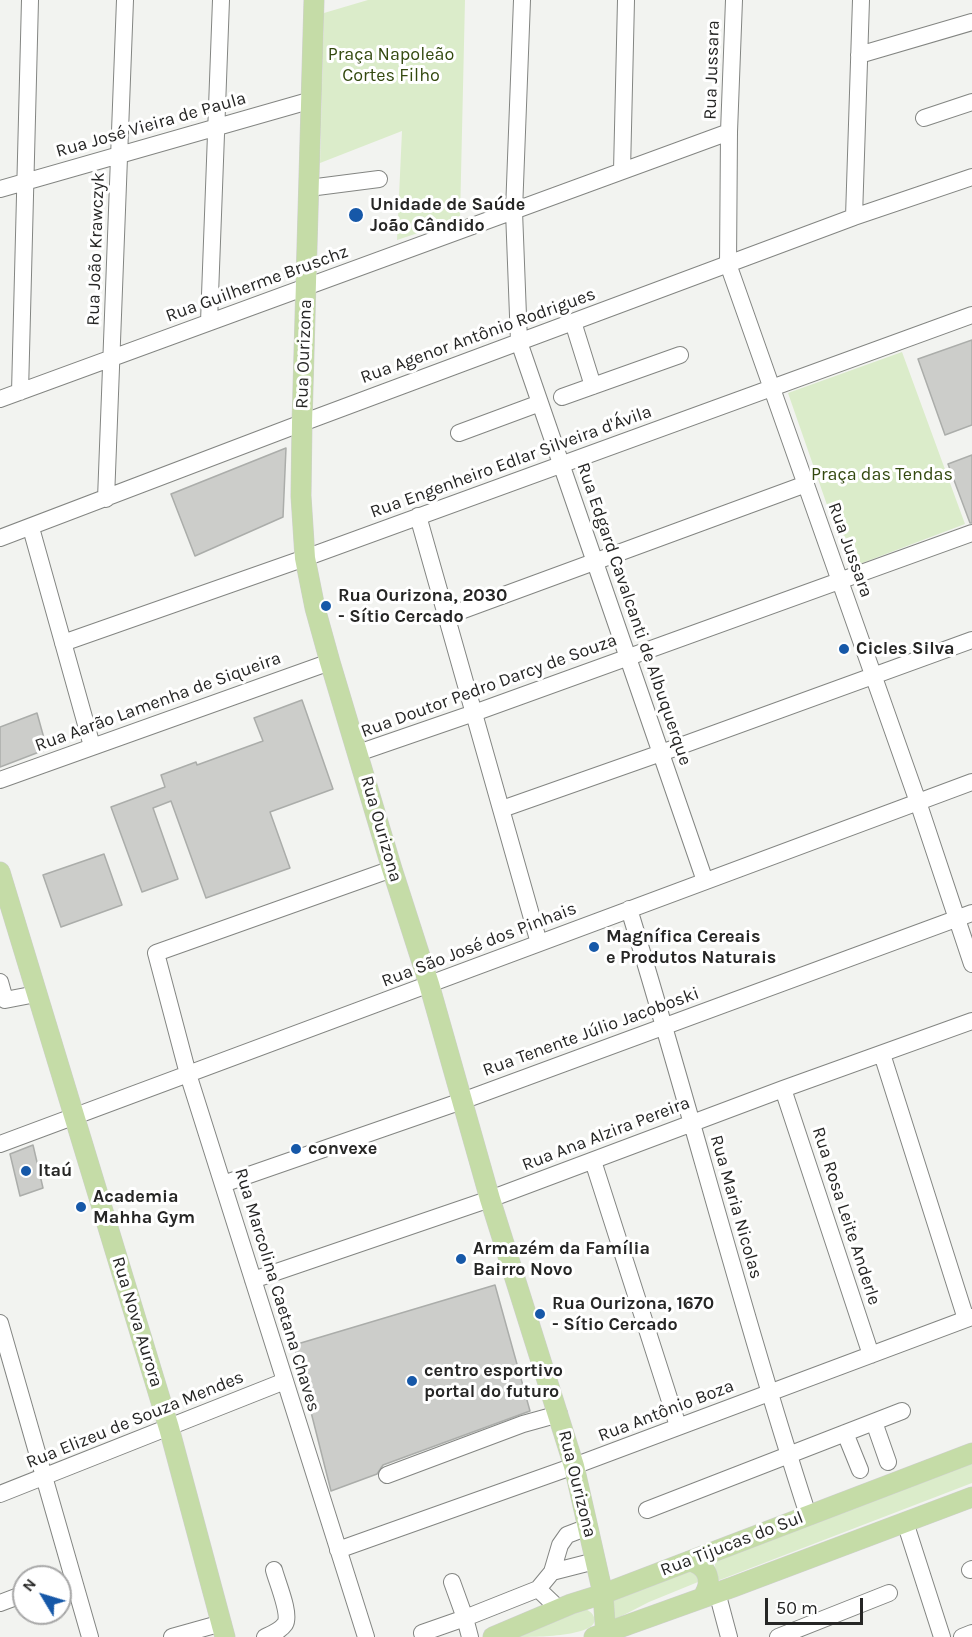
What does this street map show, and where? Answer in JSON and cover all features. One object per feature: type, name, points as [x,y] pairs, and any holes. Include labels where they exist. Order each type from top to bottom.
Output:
[{"type":"main road","name":"Rua Ourizona","points":[[317,1],[302,423],[301,496],[305,558],[315,608],[330,662],[429,984],[490,1199],[574,1466],[603,1594],[602,1636]]},
{"type":"main road","name":"Rua Nova Aurora","points":[[0,872],[6,918],[36,994],[169,1428],[224,1630]]},
{"type":"main road","name":"Rua Tijucas do Sul","points":[[492,1637],[559,1609],[972,1453]]},
{"type":"main road","points":[[602,1636],[972,1497]]},
{"type":"main road","points":[[689,1561],[700,1565],[708,1574],[710,1595]]},
{"type":"street","points":[[20,392],[30,0]]},
{"type":"street","name":"Rua João Krawczyk","points":[[106,499],[126,0]]},
{"type":"street","points":[[209,322],[221,0]]},
{"type":"street","name":"Rua Edgard Cavalcanti de Albuquerque","points":[[522,0],[514,211],[519,342],[705,881]]},
{"type":"street","points":[[622,171],[626,0]]},
{"type":"street","name":"Rua Jussara","points":[[734,0],[729,132],[728,264],[918,801],[964,915],[972,964]]},
{"type":"street","points":[[854,217],[861,0]]},
{"type":"street","points":[[859,56],[972,22]]},
{"type":"street","name":"Rua José Vieira de Paula","points":[[0,189],[312,99]]},
{"type":"street","points":[[924,118],[972,102]]},
{"type":"street","name":"Rua Guilherme Bruschz","points":[[0,399],[729,132]]},
{"type":"street","name":"Rua Agenor Antônio Rodrigues","points":[[0,538],[854,217],[972,177]]},
{"type":"street","points":[[309,188],[379,179]]},
{"type":"street","name":"Rua Engenheiro Edlar Silveira d'Ávila","points":[[63,643],[305,558],[972,315]]},
{"type":"street","points":[[573,322],[593,386]]},
{"type":"street","points":[[562,397],[680,355]]},
{"type":"street","points":[[459,433],[540,403]]},
{"type":"street","points":[[447,616],[806,484]]},
{"type":"street","points":[[418,516],[539,943]]},
{"type":"street","points":[[31,528],[92,746]]},
{"type":"street","name":"Rua Doutor Pedro Darcy de Souza","points":[[358,753],[972,533]]},
{"type":"street","points":[[501,809],[972,640]]},
{"type":"street","name":"Rua Aarão Lamenha de Siqueira","points":[[0,780],[330,662]]},
{"type":"street","name":"Rua São José dos Pinhais","points":[[0,1144],[972,782]]},
{"type":"street","name":"Rua Marcolina Caetana Chaves","points":[[366,1637],[188,1074],[156,953],[392,869]]},
{"type":"street","name":"Rua Maria Nicolas","points":[[629,909],[665,1025],[768,1392],[807,1515]]},
{"type":"street","name":"Rua Tenente Júlio Jacoboski","points":[[223,1184],[462,1101],[964,915]]},
{"type":"street","points":[[0,982],[6,1000],[36,994]]},
{"type":"street","name":"Rua Ana Alzira Pereira","points":[[254,1280],[490,1199],[972,1021]]},
{"type":"street","points":[[882,1054],[969,1318]]},
{"type":"street","name":"Rua Rosa Leite Anderle","points":[[783,1089],[871,1355]]},
{"type":"street","points":[[593,1161],[678,1426]]},
{"type":"street","name":"Rua Antônio Boza","points":[[338,1550],[574,1466],[969,1318]]},
{"type":"street","points":[[0,1323],[7,1382],[44,1477],[63,1565]]},
{"type":"street","name":"Rua Elizeu de Souza Mendes","points":[[0,1494],[285,1381]]},
{"type":"street","points":[[647,1510],[902,1412]]},
{"type":"street","points":[[387,1475],[523,1424],[559,1413]]},
{"type":"street","points":[[874,1422],[888,1462]]},
{"type":"street","points":[[845,1433],[860,1470]]},
{"type":"street","points":[[905,1522],[942,1637]]},
{"type":"street","points":[[422,1633],[538,1589],[552,1572],[560,1545],[567,1535],[588,1527]]},
{"type":"street","points":[[552,1572],[595,1561]]},
{"type":"street","points":[[265,1637],[278,1631],[288,1617],[273,1570]]},
{"type":"street","points":[[452,1582],[470,1637]]},
{"type":"street","points":[[538,1589],[559,1609]]},
{"type":"street","points":[[72,1593],[90,1637]]},
{"type":"street","points":[[778,1637],[889,1593]]},
{"type":"street","points":[[710,1595],[729,1637]]},
{"type":"street","points":[[183,1636],[224,1630]]},
{"type":"street","points":[[962,1637],[972,1633]]},
{"type":"green space","name":"Praça Napoleão Cortes Filho","points":[[368,0],[465,0],[460,219],[397,240],[402,131],[320,163],[324,13]]},
{"type":"green space","name":"Praça das Tendas","points":[[902,352],[965,524],[849,568],[788,393]]},
{"type":"green space","points":[[972,1459],[972,1483],[717,1581],[714,1558]]},
{"type":"green space","points":[[691,1567],[700,1572],[698,1582],[649,1602],[614,1620],[611,1598]]},
{"type":"green space","points":[[583,1608],[590,1611],[594,1617],[594,1624],[587,1629],[564,1634],[518,1637]]},
{"type":"building","points":[[972,340],[972,425],[945,435],[918,359]]},
{"type":"building","points":[[286,448],[283,517],[195,556],[171,494]]},
{"type":"building","points":[[972,455],[972,523],[970,523],[948,464]]},
{"type":"building","points":[[302,700],[333,789],[270,812],[290,868],[206,898],[171,801],[153,808],[178,879],[142,892],[111,807],[165,787],[161,775],[196,762],[197,765],[263,741],[254,718]]},
{"type":"building","points":[[37,713],[47,749],[0,767],[0,727]]},
{"type":"building","points":[[104,854],[122,905],[61,927],[43,875]]},
{"type":"building","name":"Itaú","points":[[33,1145],[43,1188],[20,1196],[10,1154]]},
{"type":"building","name":"centro esportivo portal do futuro","points":[[495,1285],[530,1411],[383,1465],[377,1474],[331,1491],[294,1345]]},
{"type":"place","name":"Unidade de Saúde João Cândido","points":[[356,215]]},
{"type":"place","name":"Rua Ourizona, 2030 - Sítio Cercado","points":[[326,606]]},
{"type":"place","name":"Cicles Silva","points":[[844,649]]},
{"type":"place","name":"Magnífica Cereais e Produtos Naturais","points":[[594,947]]},
{"type":"place","name":"convexe","points":[[296,1149]]},
{"type":"place","name":"Itaú","points":[[26,1171]]},
{"type":"place","name":"Academia Mahha Gym","points":[[81,1207]]},
{"type":"place","name":"Armazém da Família Bairro Novo","points":[[461,1259]]},
{"type":"place","name":"Rua Ourizona, 1670 - Sítio Cercado","points":[[540,1314]]},
{"type":"place","name":"centro esportivo portal do futuro","points":[[412,1381]]}]
